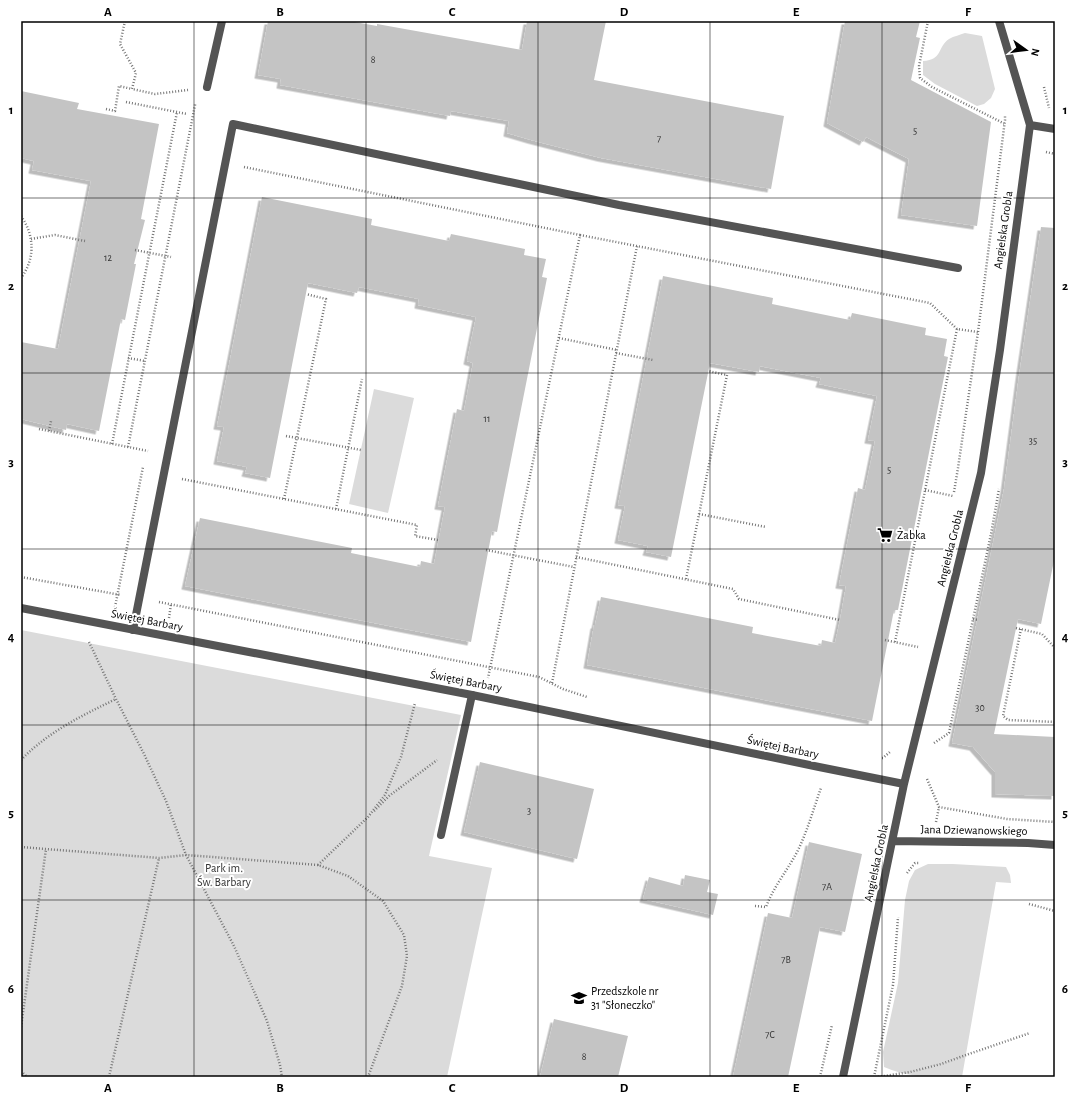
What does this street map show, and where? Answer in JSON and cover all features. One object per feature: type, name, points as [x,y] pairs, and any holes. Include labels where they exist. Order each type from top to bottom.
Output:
[{"type":"street","points":[[207,87],[222,21]]},
{"type":"street","name":"Angielska Grobla","points":[[843,1077],[904,784],[981,473],[1000,350],[1030,125],[999,21]]},
{"type":"street","points":[[133,630],[233,124],[618,205],[958,268]]},
{"type":"street","points":[[1030,125],[1055,129]]},
{"type":"street","name":"Świętej Barbary","points":[[21,608],[484,697],[904,784]]},
{"type":"street","points":[[441,835],[472,695]]},
{"type":"street","name":"Jana Dziewanowskiego","points":[[893,841],[1028,843],[1055,845]]},
{"type":"path","points":[[125,21],[120,44],[136,73],[132,89]]},
{"type":"path","points":[[928,21],[919,66],[920,78],[932,87],[1005,124]]},
{"type":"path","points":[[106,109],[115,111],[120,86],[154,94],[192,90]]},
{"type":"path","points":[[128,447],[195,105],[194,98]]},
{"type":"path","points":[[126,102],[187,114]]},
{"type":"path","points":[[112,444],[177,112]]},
{"type":"path","points":[[952,503],[978,332],[1005,124],[1004,112]]},
{"type":"path","points":[[226,163],[580,235],[930,303],[957,329],[978,332]]},
{"type":"path","points":[[21,216],[27,224],[31,239],[31,255],[26,271],[21,278]]},
{"type":"path","points":[[31,239],[55,235],[85,241]]},
{"type":"path","points":[[484,697],[580,235]]},
{"type":"path","points":[[552,683],[637,246]]},
{"type":"path","points":[[135,250],[171,257]]},
{"type":"path","points":[[284,499],[326,298],[306,294]]},
{"type":"path","points":[[895,642],[957,329]]},
{"type":"path","points":[[559,338],[653,360]]},
{"type":"path","points":[[128,358],[144,361]]},
{"type":"path","points":[[686,579],[727,375],[708,371]]},
{"type":"path","points":[[336,509],[362,379]]},
{"type":"path","points":[[49,431],[51,421]]},
{"type":"path","points":[[39,429],[168,455]]},
{"type":"path","points":[[286,436],[361,450]]},
{"type":"path","points":[[145,457],[146,450]]},
{"type":"path","points":[[21,577],[117,595],[144,463]]},
{"type":"path","points":[[164,475],[417,525],[415,536],[438,540]]},
{"type":"path","points":[[925,490],[953,496]]},
{"type":"path","points":[[699,514],[766,527]]},
{"type":"path","points":[[486,550],[574,567]]},
{"type":"path","points":[[576,557],[733,588],[739,599],[840,620]]},
{"type":"path","points":[[158,602],[490,667]]},
{"type":"path","points":[[973,619],[978,620]]},
{"type":"path","points":[[1016,628],[1042,634],[1055,648]]},
{"type":"path","points":[[1021,629],[1003,716],[1008,720],[1055,722]]},
{"type":"path","points":[[88,639],[166,801],[186,855],[234,946],[267,1021],[282,1077]]},
{"type":"path","points":[[885,640],[920,647],[919,653]]},
{"type":"path","points":[[21,760],[47,736],[81,716],[116,699]]},
{"type":"path","points":[[368,817],[385,795],[401,757],[416,701]]},
{"type":"path","points":[[318,865],[390,796],[462,742]]},
{"type":"path","points":[[755,906],[766,907],[769,898],[795,854],[807,829],[822,784]]},
{"type":"path","points":[[21,847],[159,858],[186,855],[318,865],[348,876],[383,901],[404,935],[407,956],[402,986],[368,1077]]},
{"type":"path","points":[[21,1027],[46,849]]},
{"type":"path","points":[[109,1077],[159,858]]},
{"type":"path","points":[[905,875],[915,863],[921,862]]},
{"type":"path","points":[[1028,904],[1055,911]]},
{"type":"path","points":[[874,1077],[893,985],[899,914]]},
{"type":"path","points":[[878,1077],[910,1072],[941,1064],[1030,1033]]},
{"type":"path","points":[[21,1071],[28,1077]]},
{"type":"green space","points":[[965,33],[982,36],[995,89],[991,98],[984,104],[977,106],[935,84],[923,75],[923,61],[937,56],[945,42],[949,39]]},
{"type":"green space","points":[[374,389],[414,398],[388,513],[349,504]]},
{"type":"green space","name":"Park im. Św. Barbary","points":[[21,630],[461,715],[429,856],[492,868],[447,1077],[21,1077]]},
{"type":"green space","points":[[928,864],[1006,867],[1010,875],[1011,883],[996,882],[962,1077],[912,1075],[893,1071],[884,1067],[883,1052],[898,983],[905,900],[909,881],[915,870]]},
{"type":"building","points":[[268,21],[349,21],[377,26],[377,24],[522,50],[527,21],[606,21],[594,80],[784,116],[771,189],[601,158],[531,140],[507,133],[509,121],[451,111],[450,116],[280,85],[281,79],[258,75]]},
{"type":"building","points":[[845,21],[920,21],[916,37],[920,38],[911,80],[991,122],[977,226],[901,215],[909,159],[866,137],[863,142],[827,123]]},
{"type":"building","points":[[21,91],[79,103],[77,109],[159,124],[141,219],[145,220],[134,264],[136,264],[125,320],[121,319],[99,431],[67,424],[66,430],[21,419],[21,342],[58,349],[91,181],[32,170],[34,161],[21,158]]},
{"type":"building","points":[[262,197],[372,219],[371,225],[449,241],[451,234],[525,249],[524,255],[546,259],[542,277],[547,278],[497,532],[492,531],[471,642],[185,586],[200,518],[352,548],[351,553],[420,567],[421,561],[434,564],[445,507],[438,506],[457,409],[464,411],[473,363],[467,361],[476,317],[418,305],[419,299],[359,287],[357,293],[308,283],[270,478],[245,473],[247,467],[217,461],[224,427],[217,426]]},
{"type":"building","points":[[1041,227],[1055,228],[1055,556],[1041,624],[1018,619],[994,734],[1055,737],[1055,796],[995,794],[995,772],[973,747],[952,743],[1004,489]]},
{"type":"building","points":[[663,276],[773,298],[772,304],[850,320],[852,313],[926,328],[925,335],[947,339],[944,356],[948,357],[898,610],[894,610],[872,721],[587,665],[594,625],[601,597],[753,627],[752,633],[821,646],[822,640],[835,643],[846,586],[839,585],[858,488],[865,490],[875,441],[868,440],[877,396],[819,384],[821,378],[760,366],[759,372],[710,363],[671,557],[646,552],[648,546],[618,540],[625,506],[618,505]]},
{"type":"building","points":[[480,762],[594,789],[577,859],[464,832]]},
{"type":"building","points":[[809,842],[862,854],[845,932],[820,927],[788,1077],[733,1077],[768,913],[792,918]]},
{"type":"building","points":[[685,875],[710,880],[707,892],[718,894],[713,915],[643,899],[649,877],[683,886]]},
{"type":"building","points":[[554,1019],[628,1036],[618,1077],[540,1077]]},
{"type":"place","name":"Żabka","points":[[885,535]]},
{"type":"place","name":"Przedszkole nr 31 \"Słoneczko\"","points":[[579,998]]}]
